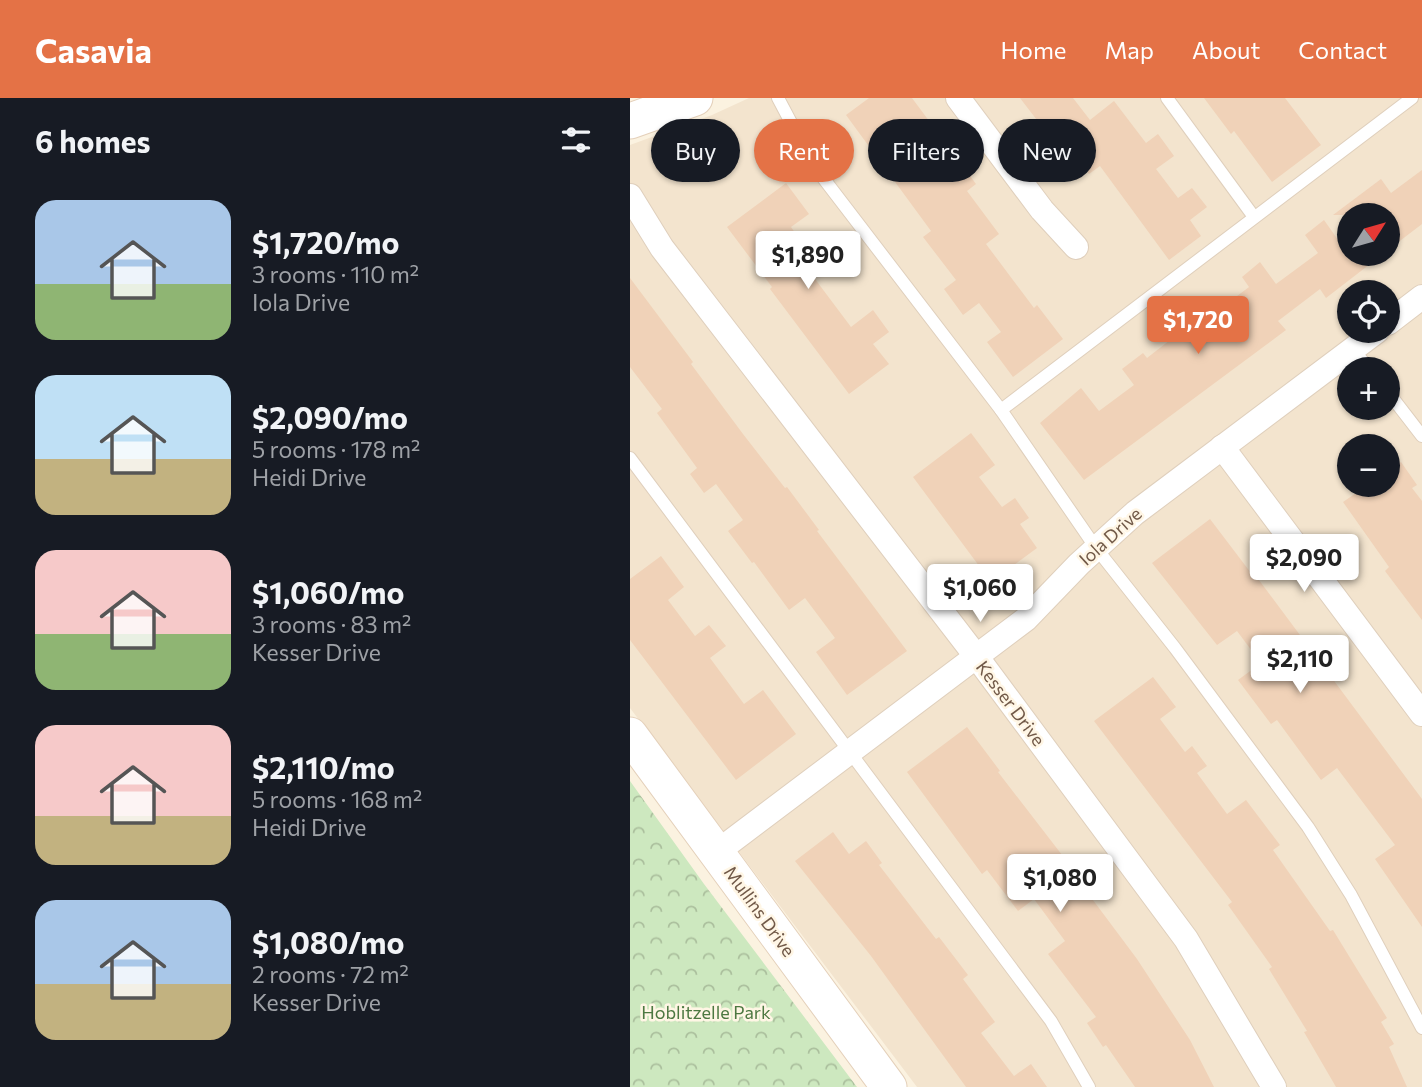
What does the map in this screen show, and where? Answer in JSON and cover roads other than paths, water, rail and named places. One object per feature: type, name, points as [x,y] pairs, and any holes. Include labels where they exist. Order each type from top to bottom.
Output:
[{"type":"street","points":[[630,121],[695,98]]},
{"type":"street","points":[[958,98],[1042,210],[1076,247]]},
{"type":"street","name":"Kesser Drive","points":[[630,196],[662,248],[976,656],[1186,939],[1274,1087]]},
{"type":"street","points":[[1400,314],[1422,297]]},
{"type":"street","name":"Iola Drive","points":[[717,852],[1026,619],[1135,513],[1361,343]]},
{"type":"street","points":[[1222,447],[1422,714]]},
{"type":"street","name":"Mullins Drive","points":[[630,735],[889,1087]]},
{"type":"lane","points":[[778,98],[814,166],[1002,410],[1096,548],[1175,648],[1308,827],[1351,895],[1422,1028]]},
{"type":"lane","points":[[1167,98],[1254,217]]},
{"type":"lane","points":[[1002,410],[1412,98]]},
{"type":"lane","points":[[1353,349],[1359,357]]},
{"type":"lane","points":[[1400,408],[1422,436]]},
{"type":"lane","points":[[630,458],[1051,1021],[1089,1087]]},
{"type":"park label","name":"Hoblitzelle Park","points":[[706,1012]]}]
